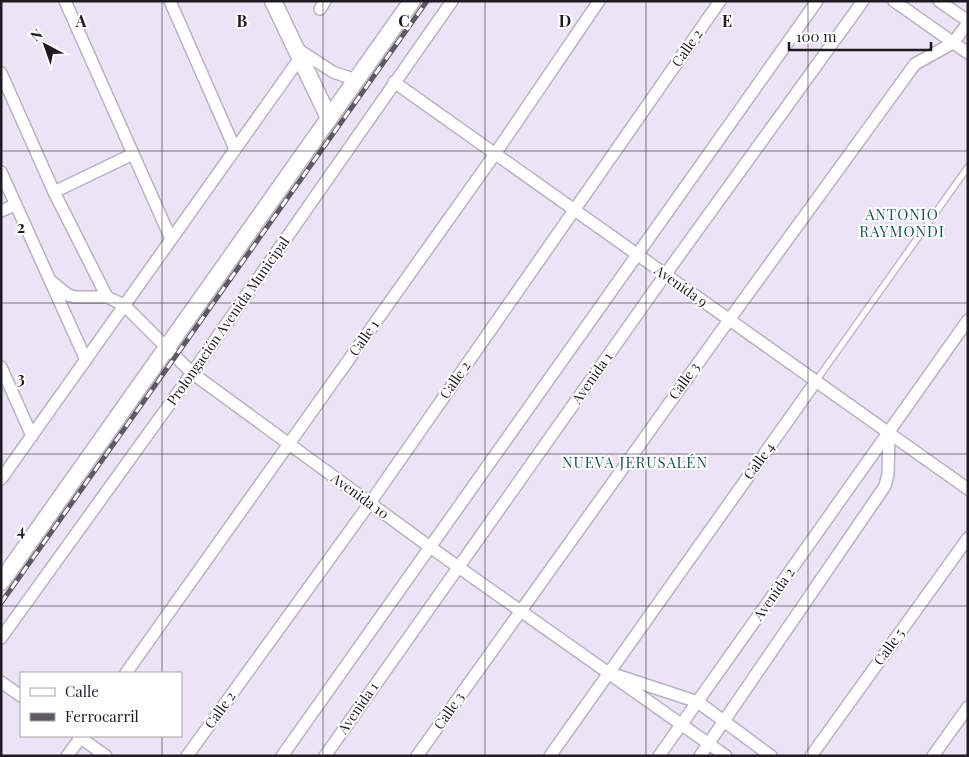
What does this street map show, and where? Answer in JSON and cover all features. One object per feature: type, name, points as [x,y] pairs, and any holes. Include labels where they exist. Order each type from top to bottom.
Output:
[{"type":"main road","points":[[273,1],[329,118]]},
{"type":"main road","points":[[1,582],[412,1]]},
{"type":"street","points":[[65,1],[171,239]]},
{"type":"street","points":[[170,1],[235,149]]},
{"type":"street","name":"Prolongación Avenida Municipal","points":[[1,638],[192,373],[452,1]]},
{"type":"street","name":"Calle 1","points":[[127,672],[495,154],[599,1]]},
{"type":"street","name":"Calle 2","points":[[187,756],[370,503],[720,1]]},
{"type":"street","points":[[282,756],[817,1]]},
{"type":"street","name":"Avenida 1","points":[[325,756],[665,275],[862,1]]},
{"type":"street","points":[[894,1],[968,53]]},
{"type":"street","points":[[939,1],[968,22]]},
{"type":"street","name":"Calle 3","points":[[417,756],[520,610],[915,64],[953,43],[968,22]]},
{"type":"street","points":[[1,479],[235,149],[297,53],[333,72],[356,80]]},
{"type":"street","points":[[1,73],[54,192],[107,297]]},
{"type":"street","name":"Avenida 9","points":[[394,82],[968,489]]},
{"type":"street","points":[[54,192],[133,154]]},
{"type":"street","points":[[1,172],[86,360]]},
{"type":"street","points":[[1,211],[15,205]]},
{"type":"street","points":[[50,280],[68,295],[75,297],[107,297],[124,305]]},
{"type":"street","name":"Avenida 10","points":[[124,305],[192,373],[430,547],[726,756]]},
{"type":"street","name":"Avenida 2","points":[[660,756],[968,320]]},
{"type":"street","points":[[1,368],[32,436]]},
{"type":"street","name":"Calle 4","points":[[550,756],[816,381]]},
{"type":"street","points":[[700,756],[885,486],[888,474],[889,432]]},
{"type":"street","name":"Calle 5","points":[[811,756],[968,538]]},
{"type":"street","name":"Avenida 10","points":[[608,672],[698,702],[771,756]]},
{"type":"street","points":[[1,682],[20,695]]},
{"type":"street","points":[[933,756],[968,707]]},
{"type":"street","points":[[67,756],[79,737]]},
{"type":"street","points":[[81,737],[106,756]]},
{"type":"lane","name":"Calle 4","points":[[816,381],[968,167]]},
{"type":"railway","points":[[1,603],[427,1]]},
{"type":"district","name":"ANTONIO RAYMONDI","points":[[902,224]]},
{"type":"district","name":"NUEVA JERUSALÉN","points":[[635,463]]}]
